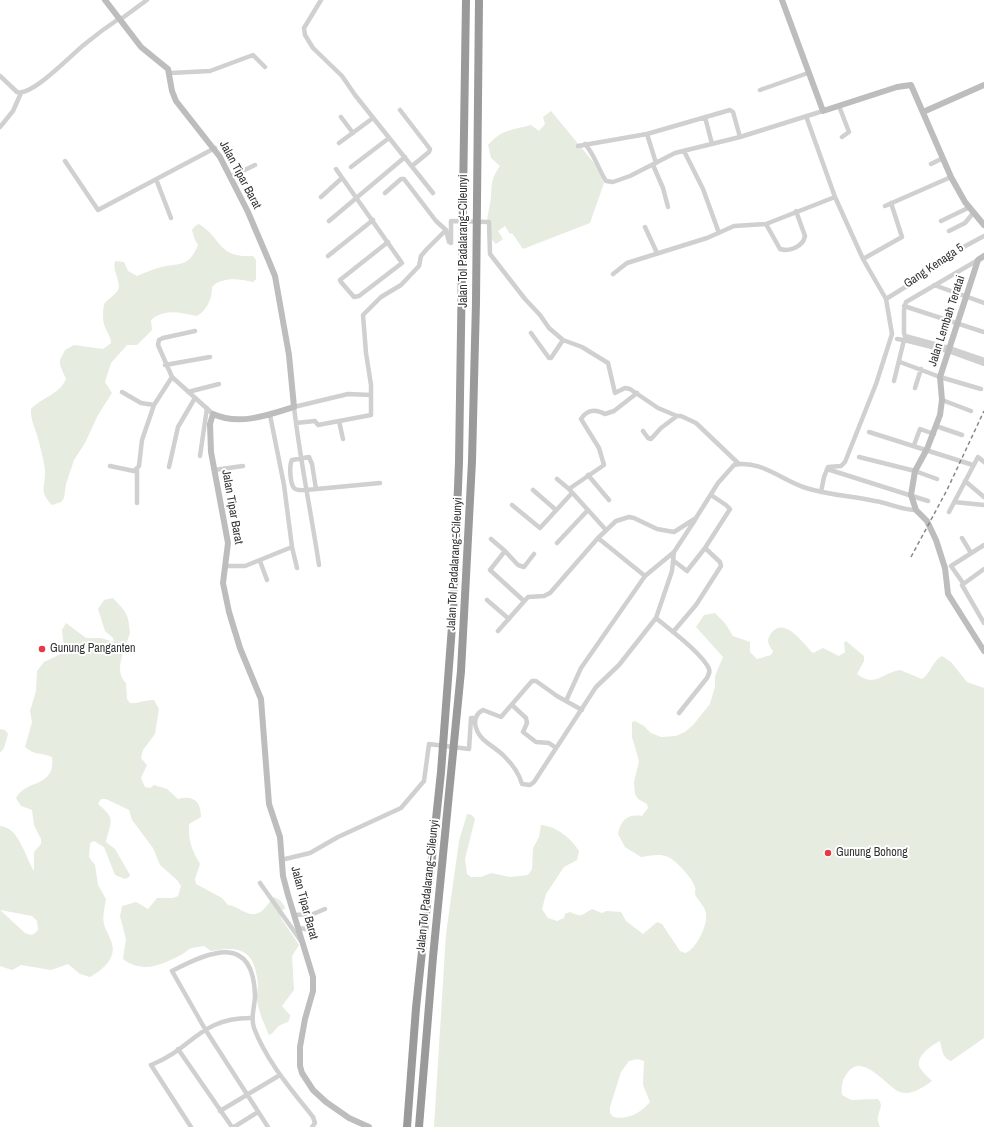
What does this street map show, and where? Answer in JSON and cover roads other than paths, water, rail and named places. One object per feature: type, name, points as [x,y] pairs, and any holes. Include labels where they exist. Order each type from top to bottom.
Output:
[{"type":"highway","name":"Jalan Tol Padalarang–Cileunyi","points":[[407,1127],[419,978],[441,772],[453,613],[459,462],[466,0]]},
{"type":"highway","name":"Jalan Tol Padalarang–Cileunyi","points":[[419,1127],[433,957],[461,671],[464,615],[472,461],[476,302],[479,0]]},
{"type":"street","points":[[105,0],[141,47],[166,65],[170,73],[210,71],[253,55],[265,67]]},
{"type":"street","points":[[0,127],[13,111],[22,93],[51,74],[97,34],[147,0]]},
{"type":"street","points":[[321,0],[304,28],[305,35],[313,48],[342,76],[373,118],[433,193]]},
{"type":"street","points":[[782,0],[823,111]]},
{"type":"street","name":"Jalan Tipar Barat","points":[[170,73],[172,91],[176,101],[215,148],[248,212],[274,276],[289,355],[294,407]]},
{"type":"street","points":[[760,90],[808,73]]},
{"type":"street","points":[[0,76],[17,92],[22,93]]},
{"type":"street","points":[[585,144],[591,150],[602,175],[609,182],[630,176],[684,150],[740,137],[908,84],[913,88],[952,177],[972,210],[984,225]]},
{"type":"street","points":[[923,112],[984,85]]},
{"type":"street","points":[[839,106],[849,132],[842,136]]},
{"type":"street","points":[[400,110],[430,149],[429,152],[412,166]]},
{"type":"street","points":[[578,146],[647,134],[705,117],[732,111],[740,137]]},
{"type":"street","points":[[806,116],[835,197],[863,259],[886,299],[892,334],[876,384],[845,462],[841,466],[827,469]]},
{"type":"street","points":[[341,117],[353,133]]},
{"type":"street","points":[[705,117],[712,144]]},
{"type":"street","points":[[339,143],[373,118]]},
{"type":"street","points":[[647,134],[668,207]]},
{"type":"street","points":[[351,167],[389,138]]},
{"type":"street","points":[[65,161],[97,210],[215,148]]},
{"type":"street","points":[[684,150],[703,189],[719,232]]},
{"type":"street","points":[[329,222],[404,157]]},
{"type":"street","points":[[931,164],[943,158]]},
{"type":"street","points":[[230,177],[255,165]]},
{"type":"street","points":[[336,169],[373,220],[388,242],[401,262],[401,265],[359,296],[354,297],[340,280],[388,242]]},
{"type":"street","points":[[885,206],[952,177]]},
{"type":"street","points":[[321,197],[342,178]]},
{"type":"street","points":[[156,179],[171,218]]},
{"type":"street","points":[[385,193],[401,179],[404,179],[436,221],[446,230],[450,244],[450,222],[452,220],[490,223],[490,254],[549,328],[563,340],[582,347],[605,360],[610,366],[615,393],[625,388],[637,393],[658,408],[696,423],[739,464]]},
{"type":"street","points":[[613,274],[627,263],[740,224],[766,224],[835,197]]},
{"type":"street","points":[[863,259],[902,237],[891,203]]},
{"type":"street","points":[[941,221],[972,210]]},
{"type":"street","points":[[949,231],[966,223],[972,210]]},
{"type":"street","points":[[766,224],[780,249],[785,251],[794,248],[802,243],[805,236],[796,211]]},
{"type":"street","points":[[328,256],[373,220]]},
{"type":"street","points":[[645,227],[657,253]]},
{"type":"street","points":[[296,423],[315,420],[318,425],[371,415],[371,395],[363,315],[381,297],[401,285],[419,266],[421,256],[446,230]]},
{"type":"street","name":"Gang Kenaga 5","points":[[886,299],[931,271],[958,250],[984,236]]},
{"type":"street","points":[[984,256],[906,302],[904,306],[906,336],[984,360]]},
{"type":"street","name":"Jalan Lembah Teratai","points":[[916,510],[911,495],[915,471],[934,434],[942,400],[940,377],[978,260]]},
{"type":"street","points":[[934,285],[984,302]]},
{"type":"street","points":[[904,306],[984,332]]},
{"type":"street","points":[[195,331],[161,339],[158,346],[165,365],[172,377],[213,414],[230,420],[270,415],[294,407],[350,393],[371,395]]},
{"type":"street","points":[[531,333],[549,358],[551,358],[563,340]]},
{"type":"street","points":[[897,339],[948,349],[984,364]]},
{"type":"street","points":[[894,381],[900,362],[904,340]]},
{"type":"street","points":[[165,365],[210,357]]},
{"type":"street","points":[[900,362],[940,377],[980,389]]},
{"type":"street","points":[[914,388],[921,369]]},
{"type":"street","points":[[137,503],[137,470],[145,429],[154,405],[172,377]]},
{"type":"street","points":[[188,392],[219,384]]},
{"type":"street","points":[[122,392],[141,403],[154,405]]},
{"type":"street","points":[[512,505],[540,528],[570,491],[588,475],[602,468],[604,462],[599,448],[581,421],[582,417],[592,410],[598,410],[605,414],[611,412],[637,393]]},
{"type":"street","points":[[169,467],[178,427],[195,398]]},
{"type":"street","points":[[942,400],[971,411]]},
{"type":"street","points":[[294,407],[301,459],[319,565]]},
{"type":"street","points":[[200,456],[207,408]]},
{"type":"street","name":"Jalan Tipar Barat","points":[[213,414],[210,437],[214,470],[228,543],[223,583],[229,612],[240,648],[261,699],[268,804],[280,837],[283,876],[304,945],[313,984],[300,1047],[302,1073],[313,1090],[326,1102],[349,1118],[369,1127]]},
{"type":"street","points":[[270,415],[284,485],[296,568]]},
{"type":"street","points":[[643,431],[648,438],[651,439],[660,428],[677,416]]},
{"type":"street","points":[[340,421],[343,439]]},
{"type":"street","points":[[936,426],[962,434]]},
{"type":"street","points":[[914,446],[920,429],[934,434]]},
{"type":"street","points":[[869,432],[973,465]]},
{"type":"street","points":[[316,489],[310,459],[308,456],[291,461],[293,486],[296,490],[306,490],[380,483]]},
{"type":"street","points":[[859,457],[915,471],[937,479]]},
{"type":"street","points":[[949,512],[978,457],[984,462]]},
{"type":"street","points":[[566,701],[581,668],[645,576],[674,552],[711,494],[730,468],[739,464],[755,466],[804,487],[821,492],[873,500],[908,510],[916,510],[927,520],[936,540],[945,568],[948,594],[984,651]]},
{"type":"street","points":[[110,466],[134,471],[137,470]]},
{"type":"street","points":[[214,470],[243,466]]},
{"type":"street","points":[[821,492],[827,469]]},
{"type":"street","points":[[827,469],[928,501]]},
{"type":"street","points":[[588,475],[609,500]]},
{"type":"street","points":[[557,479],[606,530]]},
{"type":"street","points":[[965,480],[984,497]]},
{"type":"street","points":[[533,490],[556,510]]},
{"type":"street","points":[[674,561],[687,571],[705,548],[730,510],[726,504],[711,494]]},
{"type":"street","points":[[954,502],[984,506]]},
{"type":"street","points":[[557,543],[588,510]]},
{"type":"street","points":[[498,631],[528,597],[544,596],[550,593],[598,538],[616,521],[628,517],[634,518],[657,529],[674,532],[696,518]]},
{"type":"street","points":[[491,538],[518,565],[524,567],[534,554]]},
{"type":"street","points":[[598,538],[645,576]]},
{"type":"street","points":[[962,538],[971,553]]},
{"type":"street","points":[[984,545],[951,566],[963,583],[963,589],[984,623]]},
{"type":"street","points":[[225,566],[245,566],[292,547]]},
{"type":"street","points":[[673,632],[696,605],[721,566],[720,562],[705,548]]},
{"type":"street","points":[[505,551],[494,562],[490,571],[524,601]]},
{"type":"street","points":[[475,718],[478,734],[504,755],[514,767],[522,784],[526,786],[534,782],[568,727],[582,710],[596,687],[619,665],[656,618],[674,561],[674,552]]},
{"type":"street","points":[[260,561],[267,580]]},
{"type":"street","points":[[963,583],[984,570]]},
{"type":"street","points":[[487,600],[509,619]]},
{"type":"street","points":[[656,618],[702,659],[710,673],[679,713]]},
{"type":"street","points":[[281,860],[310,853],[338,837],[401,808],[424,781],[429,744],[469,749],[471,718],[475,718],[482,710],[501,717],[532,681],[536,681],[582,710]]},
{"type":"street","points":[[512,705],[526,718],[527,723],[523,731],[524,733],[540,744],[549,743],[556,748]]},
{"type":"street","points":[[260,883],[304,945]]},
{"type":"street","points":[[294,915],[313,914],[325,909]]},
{"type":"street","points":[[299,928],[311,930]]},
{"type":"street","points":[[268,1127],[205,1029],[172,971],[204,956],[232,952],[243,958],[249,964],[255,995],[252,1018],[265,1050],[280,1075],[313,1117],[315,1123],[312,1127]]},
{"type":"street","points":[[191,1127],[151,1065],[161,1061],[205,1029],[217,1023],[252,1018]]},
{"type":"street","points":[[178,1049],[220,1111],[233,1127],[258,1112]]},
{"type":"street","points":[[220,1111],[247,1093],[280,1075]]},
{"type":"railway","points":[[911,557],[947,490],[984,411]]},
{"type":"place","name":"Gunung Panganten","points":[[42,649]]},
{"type":"place","name":"Gunung Bohong","points":[[828,853]]}]
